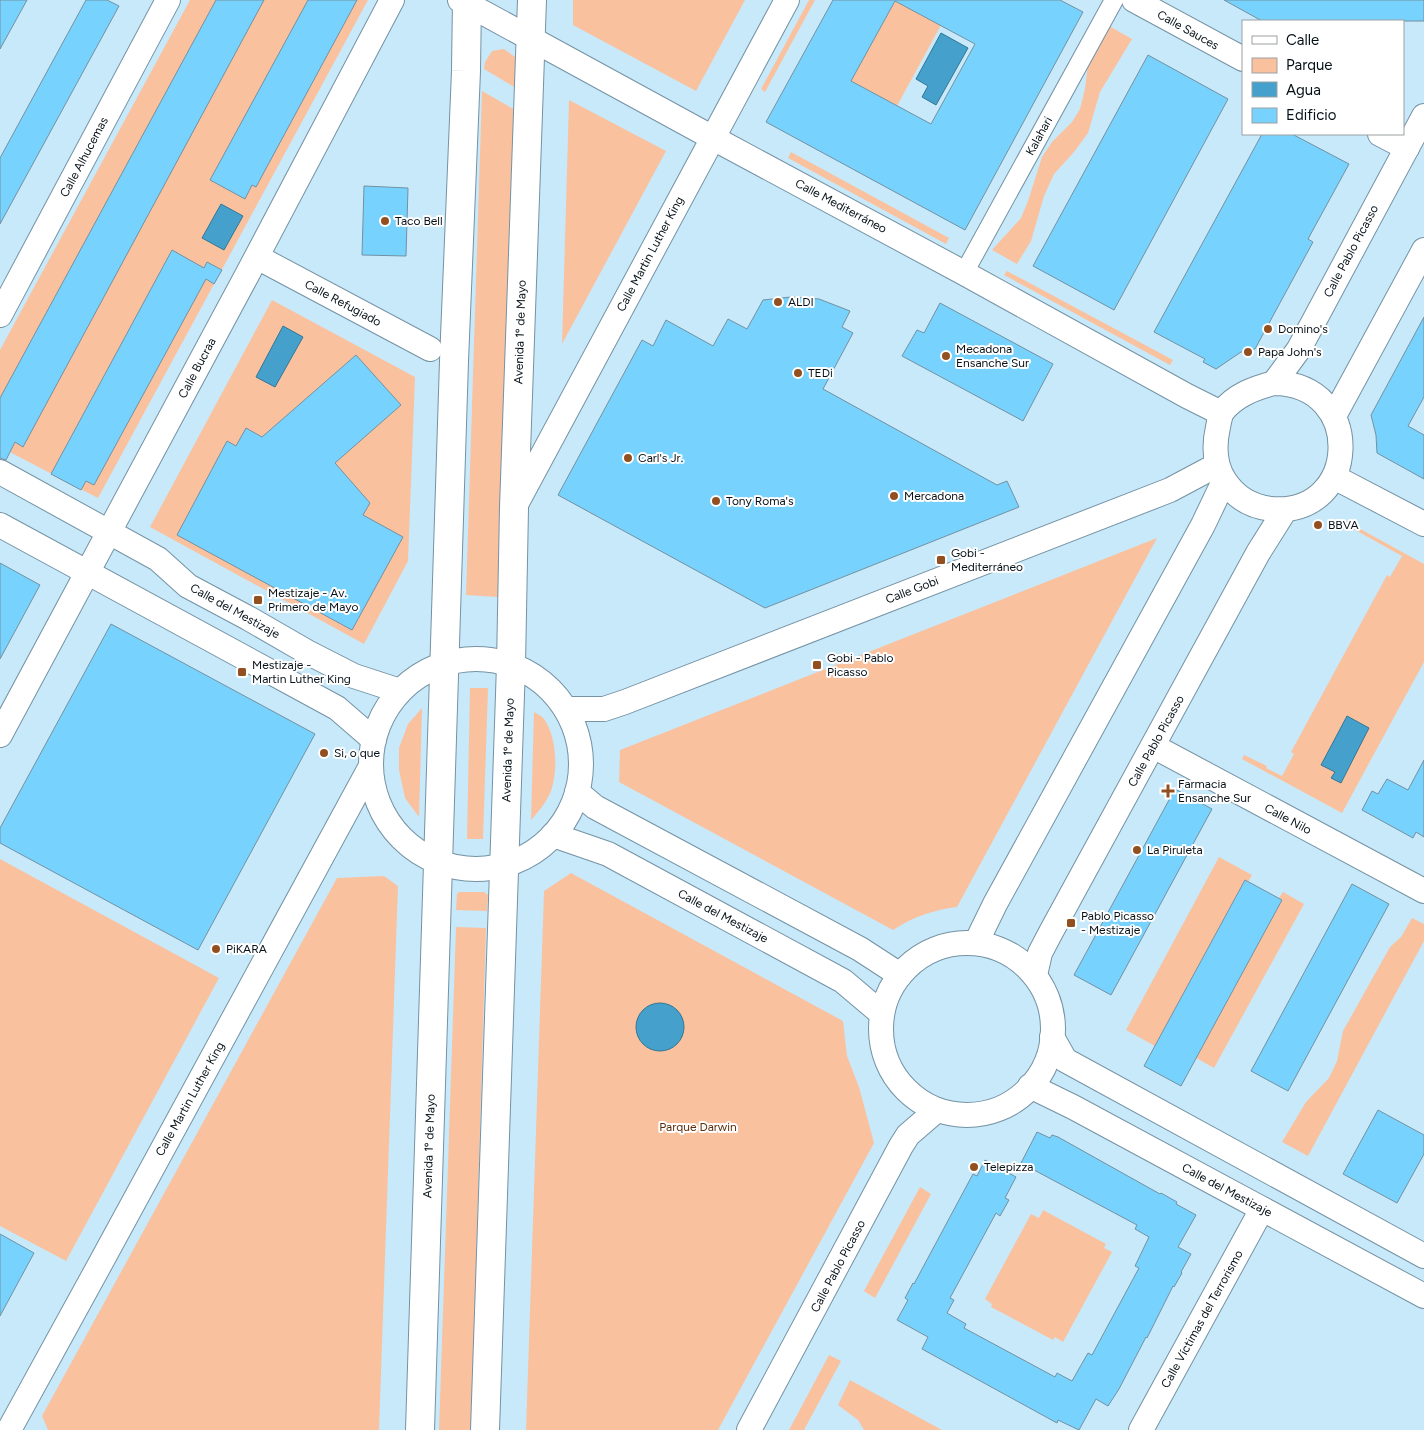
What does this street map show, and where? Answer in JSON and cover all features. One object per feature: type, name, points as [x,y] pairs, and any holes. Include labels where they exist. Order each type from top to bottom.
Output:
[{"type":"street","name":"Calle Alhucemas","points":[[0,315],[168,0]]},
{"type":"street","name":"Calle Bucraa","points":[[0,735],[257,258],[392,0]]},
{"type":"street","name":"Avenida 1º de Mayo","points":[[485,1430],[532,0]]},
{"type":"street","name":"Calle Martin Luther King","points":[[514,508],[787,0]]},
{"type":"street","name":"Kalahari","points":[[964,273],[1114,0]]},
{"type":"street","name":"Calle Sauces","points":[[1134,0],[1242,58]]},
{"type":"street","name":"Avenida 1º de Mayo","points":[[420,1430],[454,361],[466,71],[464,1]]},
{"type":"street","name":"Calle Mediterráneo","points":[[464,1],[1221,413]]},
{"type":"street","name":"Calle Pablo Picasso","points":[[1274,383],[1299,349],[1424,116]]},
{"type":"street","points":[[1382,135],[1407,148]]},
{"type":"street","points":[[1334,416],[1424,250]]},
{"type":"street","name":"Calle Refugiado","points":[[257,258],[430,349]]},
{"type":"street","points":[[1274,383],[1285,383],[1300,387],[1323,401],[1334,416],[1341,436],[1341,454],[1334,477],[1320,494],[1300,506],[1285,510],[1261,508],[1247,502],[1234,492],[1221,473],[1215,445],[1221,413],[1239,397],[1253,388],[1274,383]]},
{"type":"street","name":"Calle del Mestizaje","points":[[0,472],[158,559],[188,586],[307,652],[354,676],[400,691]]},
{"type":"street","points":[[976,943],[1203,526],[1221,473]]},
{"type":"street","name":"Calle Gobi","points":[[566,709],[604,709],[1170,490],[1221,473]]},
{"type":"street","points":[[1334,477],[1424,524]]},
{"type":"street","name":"Calle Pablo Picasso","points":[[1035,975],[1040,953],[1051,932],[1258,553],[1285,510]]},
{"type":"street","points":[[0,525],[337,708],[374,740]]},
{"type":"street","points":[[461,659],[485,659],[511,665],[531,674],[545,685],[566,709],[580,749],[577,792],[571,808],[553,835],[530,854],[503,866],[482,869],[455,867],[438,862],[415,850],[398,836],[383,814],[377,801],[371,778],[370,755],[380,721],[400,691],[426,671],[461,659]]},
{"type":"street","name":"Calle Gobi","points":[[577,738],[604,709]]},
{"type":"street","name":"Calle Nilo","points":[[1153,746],[1424,891]]},
{"type":"street","name":"Calle Martin Luther King","points":[[8,1430],[371,766]]},
{"type":"street","points":[[577,792],[595,807],[860,949],[900,975]]},
{"type":"street","name":"Calle del Mestizaje","points":[[553,835],[608,854],[652,877],[843,981],[882,1014]]},
{"type":"street","points":[[959,943],[976,943],[993,947],[1009,954],[1035,975],[1046,994],[1052,1015],[1052,1037],[1047,1059],[1037,1078],[1030,1086],[1009,1103],[984,1113],[957,1114],[924,1105],[901,1084],[891,1069],[884,1051],[881,1032],[882,1014],[886,1000],[900,975],[912,962],[934,950],[959,943]]},
{"type":"street","points":[[1052,1037],[1065,1060],[1424,1256]]},
{"type":"street","name":"Calle del Mestizaje","points":[[1030,1086],[1073,1107],[1424,1296]]},
{"type":"street","name":"Calle Pablo Picasso","points":[[749,1430],[901,1146],[908,1135],[937,1110]]},
{"type":"street","name":"Calle Víctimas del Terrorismo","points":[[1141,1430],[1262,1209]]},
{"type":"green space","points":[[190,0],[368,0],[98,498],[0,447],[0,350]]},
{"type":"green space","points":[[573,0],[745,0],[696,91],[573,25]]},
{"type":"green space","points":[[809,0],[815,0],[765,92],[761,89]]},
{"type":"green space","points":[[895,1],[941,25],[897,106],[851,81]]},
{"type":"green space","points":[[1109,26],[1132,39],[1100,92],[1088,133],[1054,174],[1044,196],[1031,241],[1017,264],[992,250],[1021,218],[1042,157],[1052,142],[1072,122],[1080,109],[1088,64]]},
{"type":"green space","points":[[504,49],[515,57],[516,88],[484,69],[485,62],[492,51]]},
{"type":"green space","points":[[482,91],[515,110],[498,597],[466,595]]},
{"type":"green space","points":[[569,100],[666,151],[562,344]]},
{"type":"green space","points":[[791,152],[949,238],[946,244],[788,158]]},
{"type":"green space","points":[[1007,271],[1173,360],[1170,365],[1004,275]]},
{"type":"green space","points":[[272,300],[415,377],[408,561],[364,644],[150,527]]},
{"type":"green space","points":[[1344,520],[1424,564],[1424,662],[1342,813],[1242,759],[1244,755],[1282,776],[1294,754],[1291,752],[1387,575],[1390,577],[1402,556],[1341,522]]},
{"type":"green space","points":[[1157,538],[957,907],[924,915],[908,921],[893,930],[619,782],[620,750]]},
{"type":"green space","points":[[470,688],[488,688],[483,839],[467,839]]},
{"type":"green space","points":[[422,708],[419,817],[405,798],[399,770],[399,748],[408,724]]},
{"type":"green space","points":[[534,712],[543,718],[552,735],[555,754],[555,774],[551,791],[545,803],[531,820]]},
{"type":"green space","points":[[1219,857],[1252,875],[1248,882],[1245,880],[1155,1046],[1126,1030]]},
{"type":"green space","points":[[0,859],[219,978],[66,1261],[0,1226]]},
{"type":"green space","name":"Parque Darwin","points":[[571,873],[843,1021],[847,1056],[859,1087],[874,1143],[718,1430],[526,1430],[544,891]]},
{"type":"green space","points":[[384,876],[398,886],[379,1430],[48,1430],[42,1416],[337,878]]},
{"type":"green space","points":[[459,892],[484,892],[488,895],[487,911],[456,910],[457,894]]},
{"type":"green space","points":[[1283,892],[1304,904],[1214,1068],[1196,1058],[1282,900],[1279,898]]},
{"type":"green space","points":[[1412,918],[1424,924],[1424,941],[1308,1156],[1282,1142],[1306,1102],[1329,1078],[1337,1061],[1343,1031],[1390,947],[1401,937]]},
{"type":"green space","points":[[456,927],[486,928],[471,1430],[439,1430]]},
{"type":"green space","points":[[920,1187],[931,1194],[875,1298],[864,1291]]},
{"type":"green space","points":[[1043,1210],[1106,1244],[1104,1248],[1112,1252],[1063,1342],[1055,1337],[1053,1340],[991,1307],[992,1304],[985,1299],[1031,1214],[1039,1218]]},
{"type":"green space","points":[[829,1355],[841,1361],[804,1430],[789,1430]]},
{"type":"green space","points":[[850,1380],[942,1430],[864,1430],[858,1420],[838,1405]]},
{"type":"water","points":[[941,33],[968,48],[936,105],[922,97],[928,86],[916,79]]},
{"type":"water","points":[[221,204],[243,216],[224,250],[202,238]]},
{"type":"water","points":[[283,326],[303,337],[275,387],[256,377]]},
{"type":"water","points":[[1347,716],[1369,728],[1341,783],[1331,778],[1335,772],[1321,765]]},
{"type":"water","points":[[660,1003],[669,1005],[677,1010],[682,1018],[684,1027],[682,1036],[677,1044],[669,1049],[660,1051],[651,1049],[643,1044],[638,1036],[636,1027],[638,1018],[643,1010],[651,1005]]},
{"type":"building","points":[[0,0],[27,0],[0,49]]},
{"type":"building","points":[[86,0],[107,0],[119,6],[0,224],[0,158]]},
{"type":"building","points":[[216,0],[264,0],[23,447],[15,442],[6,460],[0,458],[0,398]]},
{"type":"building","points":[[308,0],[357,0],[256,187],[252,185],[245,199],[210,180]]},
{"type":"building","points":[[833,0],[1060,0],[1083,12],[965,230],[766,122]],"holes":[[[895,1],[975,44],[931,124],[851,81]]]},
{"type":"building","points":[[1224,0],[1424,0],[1424,21],[1260,20]]},
{"type":"building","points":[[1148,55],[1228,99],[1114,310],[1033,266]]},
{"type":"building","points":[[1261,135],[1294,135],[1349,164],[1308,239],[1313,242],[1255,349],[1241,352],[1216,369],[1203,362],[1205,359],[1154,332]]},
{"type":"building","name":"Taco Bell","points":[[364,186],[408,188],[406,256],[362,255]]},
{"type":"building","points":[[172,250],[204,268],[207,262],[222,270],[214,284],[206,279],[94,485],[86,481],[81,490],[51,474]]},
{"type":"building","name":"ALDI","points":[[791,297],[819,299],[850,311],[842,327],[853,333],[823,389],[997,485],[1007,481],[1019,507],[765,608],[558,495],[642,340],[653,346],[666,320],[713,346],[728,319],[747,329],[763,300]]},
{"type":"building","points":[[940,303],[1053,364],[1023,421],[902,356],[917,330],[924,333]]},
{"type":"building","points":[[1424,317],[1424,397],[1408,426],[1424,435],[1424,479],[1377,453],[1376,435],[1371,415]]},
{"type":"building","points":[[356,355],[401,405],[335,463],[370,503],[363,515],[403,537],[352,630],[177,535],[227,441],[236,446],[246,428],[262,437]]},
{"type":"building","points":[[0,563],[40,585],[0,659]]},
{"type":"building","points":[[111,624],[315,734],[198,950],[0,843],[0,828]]},
{"type":"building","points":[[1424,760],[1424,837],[1416,832],[1413,838],[1362,810],[1372,791],[1378,794],[1387,779],[1408,790]]},
{"type":"building","points":[[1175,789],[1212,809],[1111,995],[1074,975]]},
{"type":"building","points":[[1245,880],[1282,900],[1181,1086],[1144,1066]]},
{"type":"building","points":[[1352,884],[1389,904],[1288,1091],[1251,1071]]},
{"type":"building","points":[[1378,1110],[1424,1135],[1424,1154],[1397,1203],[1343,1174]]},
{"type":"building","points":[[1037,1132],[1050,1138],[1052,1135],[1058,1137],[1177,1202],[1176,1204],[1196,1215],[1178,1247],[1191,1254],[1147,1338],[1108,1406],[1096,1399],[1079,1430],[1058,1420],[1057,1423],[922,1349],[928,1337],[897,1320],[908,1300],[905,1298],[913,1283],[973,1174],[977,1176],[985,1160],[1016,1177],[1005,1198],[1009,1200],[1000,1216],[996,1213],[950,1298],[954,1300],[947,1313],[966,1324],[964,1328],[1055,1377],[1057,1373],[1072,1381],[1088,1353],[1092,1355],[1139,1268],[1135,1266],[1149,1237],[1135,1229],[1137,1225],[1021,1163]]},
{"type":"building","points":[[0,1234],[34,1253],[0,1316]]},
{"type":"place","name":"Taco Bell","points":[[385,221]]},
{"type":"place","name":"ALDI","points":[[778,302]]},
{"type":"place","name":"Domino's","points":[[1268,329]]},
{"type":"place","name":"Papa John's","points":[[1248,352]]},
{"type":"place","name":"Mecadona Ensanche Sur","points":[[946,356]]},
{"type":"place","name":"TEDi","points":[[798,373]]},
{"type":"place","name":"Carl's Jr.","points":[[628,458]]},
{"type":"place","name":"Mercadona","points":[[894,496]]},
{"type":"place","name":"Tony Roma's","points":[[716,501]]},
{"type":"place","name":"BBVA","points":[[1318,525]]},
{"type":"place","name":"Gobi - Mediterráneo","points":[[941,560]]},
{"type":"place","name":"Mestizaje - Av. Primero de Mayo","points":[[258,600]]},
{"type":"place","name":"Gobi - Pablo Picasso","points":[[817,665]]},
{"type":"place","name":"Mestizaje - Martin Luther King","points":[[242,672]]},
{"type":"place","name":"Si, o que","points":[[324,753]]},
{"type":"place","name":"Farmacia Ensanche Sur","points":[[1168,791]]},
{"type":"place","name":"La Piruleta","points":[[1137,850]]},
{"type":"place","name":"Pablo Picasso - Mestizaje","points":[[1071,923]]},
{"type":"place","name":"PiKARA","points":[[216,949]]},
{"type":"place","name":"Telepizza","points":[[974,1167]]}]
